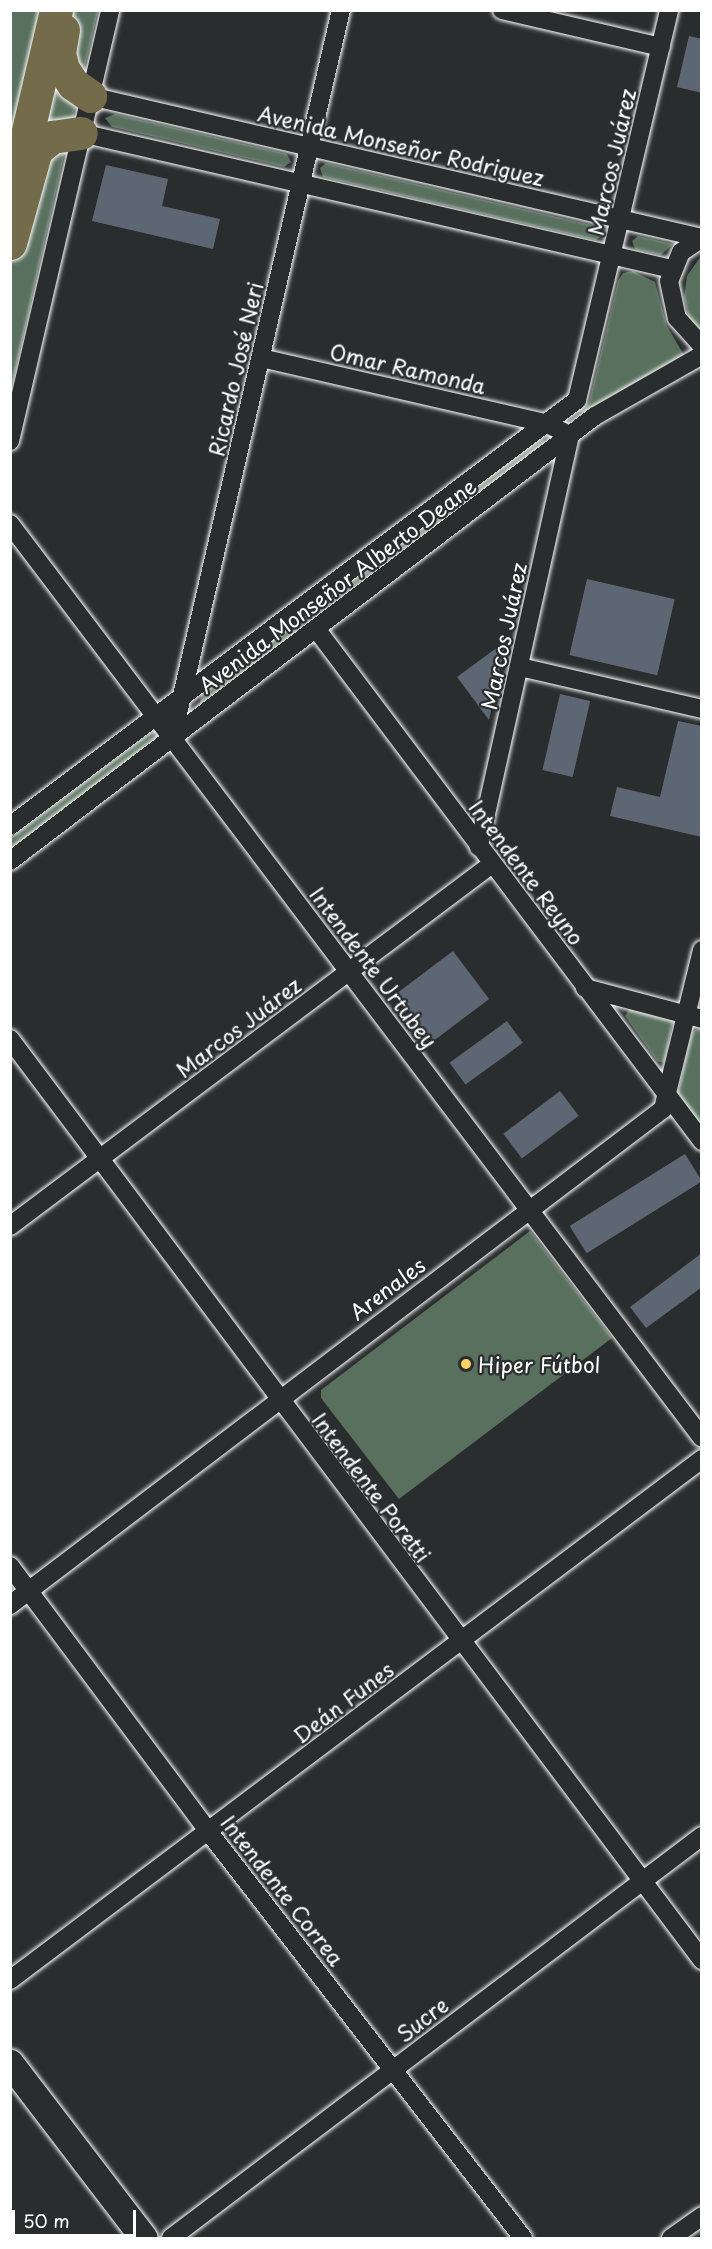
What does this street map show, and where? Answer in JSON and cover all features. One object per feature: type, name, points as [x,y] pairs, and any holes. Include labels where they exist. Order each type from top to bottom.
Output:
[{"type":"highway","points":[[51,66],[56,10]]},
{"type":"highway","points":[[10,243],[51,66],[67,10]]},
{"type":"highway","points":[[51,66],[90,96]]},
{"type":"highway","points":[[34,136],[81,133]]},
{"type":"highway","points":[[10,208],[34,136]]},
{"type":"main road","points":[[10,2063],[144,2238]]},
{"type":"street","points":[[10,441],[110,10]]},
{"type":"street","name":"Ricardo José Neri","points":[[172,738],[341,10]]},
{"type":"street","points":[[502,10],[661,47]]},
{"type":"street","name":"Marcos Juárez","points":[[581,393],[669,10]]},
{"type":"street","name":"Avenida Monseñor Rodriguez","points":[[90,96],[702,238]]},
{"type":"street","points":[[81,133],[672,269]]},
{"type":"street","points":[[700,353],[683,329],[672,305],[669,281],[672,269],[681,252],[702,238]]},
{"type":"street","name":"Avenida Monseñor Alberto Deane","points":[[10,861],[317,630],[570,435],[628,394],[700,353]]},
{"type":"street","name":"Omar Ramonda","points":[[261,358],[545,423],[570,435]]},
{"type":"street","name":"Avenida Monseñor Alberto Deane","points":[[10,826],[545,423],[581,393]]},
{"type":"street","name":"Marcos Juárez","points":[[479,847],[570,435]]},
{"type":"street","name":"Intendente Urtubey","points":[[10,524],[702,1438]]},
{"type":"street","name":"Intendente Reyno","points":[[317,630],[702,1141]]},
{"type":"street","points":[[520,667],[702,709]]},
{"type":"street","name":"Marcos Juárez","points":[[10,1226],[492,864]]},
{"type":"street","name":"Arenales","points":[[10,1605],[528,1209],[663,1109],[694,1017],[702,950]]},
{"type":"street","points":[[585,988],[694,1017]]},
{"type":"street","name":"Intendente Poretti","points":[[10,1039],[278,1400],[702,1960]]},
{"type":"street","name":"Deán Funes","points":[[10,1980],[702,1459]]},
{"type":"street","name":"Intendente Correa","points":[[10,1566],[208,1831],[523,2238]]},
{"type":"street","name":"Sucre","points":[[171,2238],[702,1836]]},
{"type":"street","points":[[671,2238],[702,2216]]},
{"type":"green space","points":[[11,11],[48,11],[11,175]]},
{"type":"green space","points":[[71,11],[98,11],[83,74],[66,47]]},
{"type":"green space","points":[[51,73],[77,99],[72,124],[44,134]]},
{"type":"green space","points":[[115,114],[287,154],[291,162],[284,167],[112,127],[105,118]]},
{"type":"green space","points":[[65,151],[11,390],[11,260],[41,156]]},
{"type":"green space","points":[[326,163],[600,227],[603,235],[596,240],[323,177],[320,168]]},
{"type":"green space","points":[[638,236],[673,244],[661,255],[635,249],[632,241]]},
{"type":"green space","points":[[701,256],[701,330],[689,318],[684,297],[687,276]]},
{"type":"green space","points":[[633,271],[655,282],[667,326],[684,355],[587,412],[575,412],[589,402],[618,281],[623,273]]},
{"type":"green space","points":[[541,438],[546,443],[323,609],[321,603]]},
{"type":"green space","points":[[291,626],[298,631],[200,704],[201,694]]},
{"type":"green space","points":[[153,731],[157,731],[158,738],[11,849],[11,838]]},
{"type":"green space","points":[[630,1008],[673,1020],[664,1063],[657,1061],[625,1016]]},
{"type":"green space","points":[[701,1027],[701,1127],[678,1092],[692,1032]]},
{"type":"green space","name":"Hiper Fútbol","points":[[530,1231],[612,1338],[399,1499],[321,1398],[321,1390]]},
{"type":"building","points":[[689,36],[702,39],[702,93],[677,87]]},
{"type":"building","points":[[106,165],[168,179],[162,206],[220,219],[213,249],[92,221]]},
{"type":"building","points":[[587,579],[675,599],[657,675],[569,655]]},
{"type":"building","points":[[506,641],[489,720],[457,677]]},
{"type":"building","points":[[560,694],[590,701],[573,777],[542,770]]},
{"type":"building","points":[[678,721],[702,726],[702,837],[610,816],[617,787],[660,797]]},
{"type":"building","points":[[453,951],[489,999],[432,1042],[396,994]]},
{"type":"building","points":[[507,1021],[523,1043],[465,1085],[450,1063]]},
{"type":"building","points":[[560,1091],[579,1116],[522,1158],[503,1134]]},
{"type":"building","points":[[685,1154],[702,1181],[587,1253],[570,1226]]},
{"type":"building","points":[[702,1253],[702,1287],[646,1328],[630,1307]]},
{"type":"place","name":"Hiper Fútbol","points":[[466,1364]]}]
